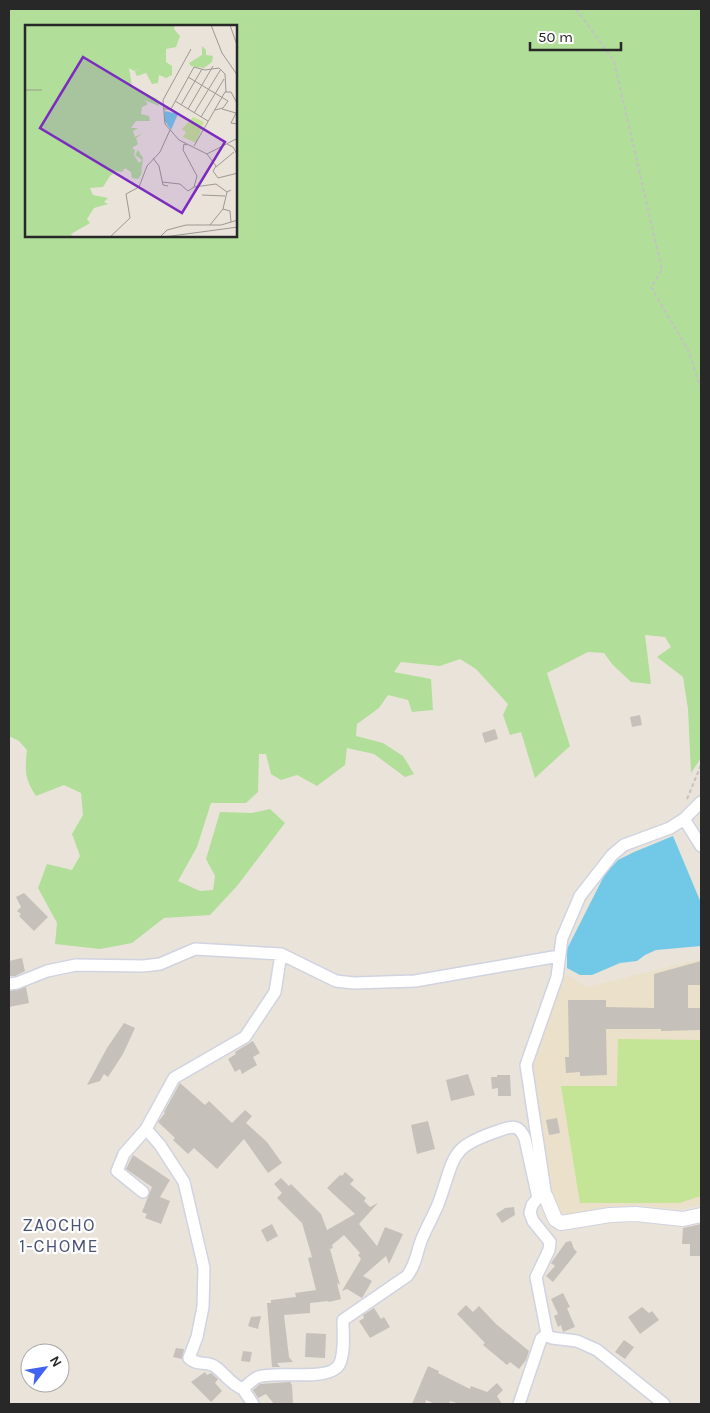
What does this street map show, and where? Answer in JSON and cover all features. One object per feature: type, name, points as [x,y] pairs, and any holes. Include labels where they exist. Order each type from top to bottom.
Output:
[{"type":"street","points":[[542,1198],[526,1065],[557,977],[562,938],[580,896],[612,855],[624,845],[670,828],[684,819],[701,802]]},
{"type":"street","points":[[684,819],[701,846]]},
{"type":"street","points":[[9,984],[17,983],[47,971],[76,965],[143,966],[160,964],[196,949],[282,954],[336,981],[354,983],[415,981],[559,956]]},
{"type":"street","points":[[143,1192],[117,1171],[124,1154],[146,1129],[174,1078],[245,1036],[274,992],[282,954]]},
{"type":"street","points":[[243,1389],[257,1377],[273,1374],[317,1374],[331,1372],[340,1365],[343,1320],[407,1276],[414,1266],[421,1240],[438,1204],[455,1155],[467,1143],[477,1138],[510,1127],[517,1127],[521,1130],[542,1198],[555,1219],[561,1223],[610,1215],[636,1214],[683,1219],[701,1215]]},
{"type":"street","points":[[146,1129],[160,1145],[184,1182],[204,1268],[203,1307],[197,1338],[189,1358],[194,1363],[213,1365],[236,1386],[243,1389],[253,1404]]},
{"type":"street","points":[[542,1198],[532,1206],[530,1213],[533,1221],[550,1242],[549,1250],[536,1277],[547,1334],[552,1338],[577,1341],[597,1350],[664,1404]]},
{"type":"street","points":[[519,1404],[541,1340],[547,1334]]},
{"type":"path","points":[[576,9],[614,61],[662,270],[651,287],[688,350],[701,390]]},
{"type":"path","points":[[684,819],[683,808],[701,765]]},
{"type":"shaded area","points":[[701,959],[701,1205],[678,1210],[640,1205],[564,1215],[556,1205],[553,1194],[531,1068],[565,974],[587,987]]},
{"type":"green space","points":[[9,9],[701,9],[701,758],[691,773],[688,709],[683,677],[657,657],[671,647],[665,637],[645,635],[651,684],[631,682],[612,664],[604,653],[588,652],[547,673],[570,746],[535,778],[521,732],[510,735],[503,715],[508,704],[476,669],[460,659],[440,666],[401,662],[394,672],[431,679],[433,710],[412,712],[408,700],[388,695],[379,708],[357,724],[356,736],[383,743],[403,756],[414,774],[405,777],[374,754],[347,748],[345,765],[317,786],[297,775],[281,780],[271,774],[266,754],[259,754],[258,792],[246,803],[211,803],[197,847],[178,881],[200,891],[213,890],[215,876],[206,859],[220,812],[252,813],[270,809],[285,823],[237,886],[210,915],[164,918],[132,943],[100,949],[55,944],[57,923],[38,888],[47,864],[72,870],[80,856],[72,834],[83,815],[81,793],[64,785],[36,796],[26,774],[27,750],[19,741],[9,736]]},
{"type":"green space","points":[[618,1039],[701,1040],[701,1196],[679,1203],[580,1203],[561,1086],[617,1086]]},
{"type":"water","points":[[673,836],[701,903],[701,946],[656,950],[637,961],[620,963],[592,975],[580,975],[567,968],[567,949],[605,874],[618,860]]},
{"type":"building","points":[[640,715],[642,725],[632,727],[630,717]]},
{"type":"building","points":[[495,729],[498,739],[485,743],[482,733]]},
{"type":"building","points":[[24,893],[48,917],[34,931],[19,916],[21,914],[17,911],[21,907],[16,897]]},
{"type":"building","points":[[22,958],[25,971],[15,976],[9,976],[9,961]]},
{"type":"building","points":[[701,961],[701,985],[688,985],[688,1008],[701,1008],[701,1030],[606,1029],[607,1075],[580,1076],[580,1072],[566,1073],[565,1057],[569,1057],[568,1000],[606,1000],[606,1007],[654,1008],[654,974]]},
{"type":"building","points":[[26,987],[29,1003],[9,1007],[9,991]]},
{"type":"building","points":[[124,1023],[135,1028],[123,1054],[108,1077],[104,1074],[100,1081],[87,1085],[107,1048]]},
{"type":"building","points":[[253,1041],[260,1053],[253,1057],[257,1065],[242,1074],[240,1069],[235,1072],[228,1059],[236,1054],[235,1052]]},
{"type":"building","points":[[468,1074],[475,1095],[451,1101],[446,1080]]},
{"type":"building","points":[[497,1075],[510,1075],[511,1096],[498,1096],[498,1088],[492,1089],[491,1077],[497,1077]]},
{"type":"building","points":[[180,1083],[205,1105],[209,1101],[232,1123],[245,1110],[252,1116],[246,1123],[267,1142],[282,1163],[268,1173],[244,1139],[217,1169],[194,1148],[188,1154],[158,1122],[165,1113]]},
{"type":"building","points":[[557,1118],[560,1133],[549,1135],[546,1120]]},
{"type":"building","points":[[428,1121],[435,1149],[417,1154],[411,1125]]},
{"type":"building","points":[[133,1155],[170,1180],[160,1197],[170,1201],[161,1224],[145,1218],[147,1214],[142,1212],[152,1187],[126,1169]]},
{"type":"building","points":[[345,1172],[354,1180],[350,1184],[366,1198],[364,1201],[370,1207],[378,1203],[359,1224],[377,1246],[385,1227],[403,1234],[389,1264],[386,1256],[363,1276],[372,1281],[362,1298],[347,1289],[342,1291],[361,1259],[358,1255],[360,1253],[344,1235],[332,1245],[333,1248],[330,1249],[340,1285],[337,1283],[341,1299],[310,1303],[310,1313],[284,1315],[289,1357],[293,1362],[277,1363],[280,1367],[272,1367],[267,1303],[271,1303],[271,1300],[296,1297],[295,1293],[316,1290],[308,1258],[312,1257],[302,1223],[277,1198],[282,1193],[274,1184],[281,1178],[289,1186],[291,1184],[321,1214],[327,1230],[355,1214],[327,1188]]},
{"type":"building","points":[[514,1207],[515,1215],[502,1223],[496,1214],[505,1208]]},
{"type":"building","points":[[272,1224],[278,1236],[267,1242],[261,1230]]},
{"type":"building","points":[[701,1224],[701,1256],[690,1256],[690,1244],[682,1244],[683,1228]]},
{"type":"building","points":[[571,1241],[577,1252],[553,1282],[546,1276],[555,1266],[551,1263],[566,1242]]},
{"type":"building","points":[[563,1293],[570,1307],[567,1308],[575,1327],[563,1332],[561,1325],[558,1327],[554,1316],[558,1314],[551,1299]]},
{"type":"building","points":[[466,1305],[473,1312],[479,1306],[496,1324],[529,1351],[526,1360],[519,1369],[510,1362],[507,1365],[483,1345],[485,1343],[457,1314]]},
{"type":"building","points":[[642,1307],[649,1313],[652,1311],[659,1320],[640,1334],[628,1317]]},
{"type":"building","points":[[374,1308],[381,1319],[384,1317],[390,1327],[370,1338],[359,1321],[364,1318],[363,1315]]},
{"type":"building","points":[[261,1316],[258,1329],[248,1326],[251,1317]]},
{"type":"building","points":[[306,1333],[326,1334],[325,1358],[305,1357]]},
{"type":"building","points":[[624,1340],[634,1347],[625,1359],[615,1352]]},
{"type":"building","points":[[176,1348],[184,1349],[182,1359],[173,1357]]},
{"type":"building","points":[[243,1351],[252,1352],[250,1362],[241,1361]]},
{"type":"building","points":[[428,1366],[470,1389],[471,1386],[487,1392],[497,1383],[503,1390],[497,1396],[502,1404],[460,1404],[450,1401],[449,1404],[435,1404],[426,1400],[425,1404],[412,1404]]},
{"type":"building","points":[[205,1372],[207,1375],[211,1373],[218,1379],[215,1383],[222,1391],[211,1402],[191,1382]]},
{"type":"building","points":[[290,1382],[292,1385],[293,1404],[274,1404],[266,1394],[258,1398],[253,1390],[260,1384]]},
{"type":"district","name":"ZAOCHO 1-CHOME","points":[[59,1235]]}]
